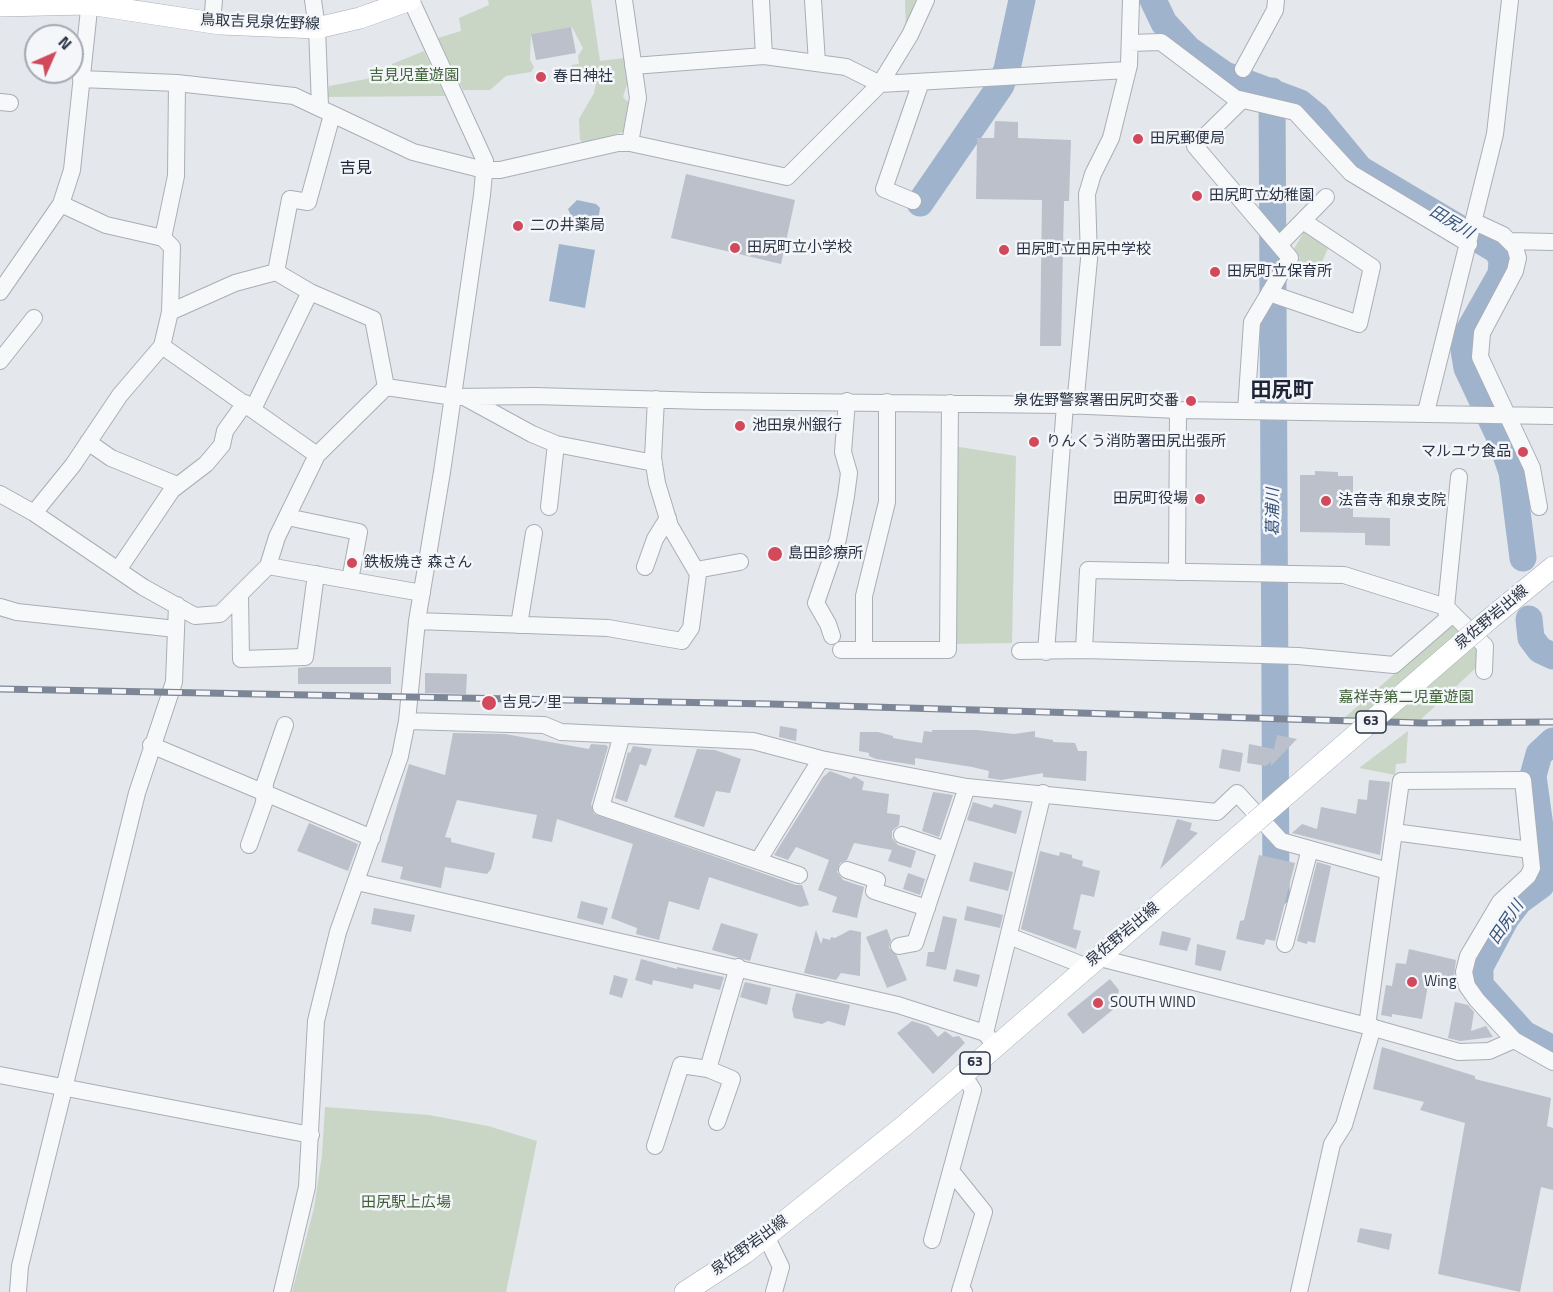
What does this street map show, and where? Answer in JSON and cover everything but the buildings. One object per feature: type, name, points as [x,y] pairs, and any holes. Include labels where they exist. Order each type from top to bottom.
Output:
[{"type":"main road","name":"鳥取吉見泉佐野線","points":[[0,6],[89,2],[212,23],[317,28],[360,18],[388,3],[410,0]]},
{"type":"main road","name":"泉佐野岩出線","points":[[685,1292],[766,1236],[905,1125],[963,1074],[990,1039],[1091,962],[1553,567]]},
{"type":"street","points":[[212,23],[214,0]]},
{"type":"street","points":[[276,272],[290,199],[308,202],[326,111],[313,0]]},
{"type":"street","points":[[282,1292],[307,1187],[316,1021],[338,932],[400,756],[407,721],[417,621],[460,397],[485,161],[410,0]]},
{"type":"street","points":[[624,0],[638,98],[630,143]]},
{"type":"street","points":[[761,0],[764,56]]},
{"type":"street","points":[[813,0],[817,63]]},
{"type":"street","points":[[84,80],[177,83],[294,96],[413,152],[484,170],[500,170],[618,143],[630,143],[787,177],[880,84],[910,35],[926,0]]},
{"type":"street","points":[[1046,652],[1070,405],[1089,259],[1087,194],[1093,174],[1112,138],[1128,70],[1131,0]]},
{"type":"street","points":[[1243,69],[1275,10],[1276,0]]},
{"type":"street","points":[[1426,412],[1470,244],[1495,134],[1510,0]]},
{"type":"street","points":[[84,51],[89,2]]},
{"type":"street","points":[[1130,44],[1161,42],[1235,98],[1295,112],[1351,173],[1470,244]]},
{"type":"street","points":[[633,66],[764,56],[846,67],[880,84],[1128,70]]},
{"type":"street","points":[[913,201],[884,189],[921,82]]},
{"type":"street","points":[[163,238],[176,176],[177,83]]},
{"type":"street","points":[[1,287],[61,204],[72,170],[81,84]]},
{"type":"street","points":[[1242,100],[1195,146],[1290,258],[1252,322],[1246,411]]},
{"type":"street","points":[[1279,245],[1326,197]]},
{"type":"street","points":[[34,513],[73,465],[120,395],[162,346],[170,312],[172,247],[163,238],[106,225],[61,204]]},
{"type":"street","points":[[1269,293],[1359,324],[1372,267],[1303,221]]},
{"type":"street","points":[[1475,222],[1503,235],[1515,247],[1518,258],[1515,271],[1482,333],[1479,344],[1485,371],[1509,415],[1532,468],[1539,507]]},
{"type":"street","points":[[1509,241],[1553,243]]},
{"type":"street","points":[[170,312],[235,283],[276,272],[310,292],[373,319],[386,387]]},
{"type":"street","points":[[118,570],[177,485],[206,464],[222,445],[225,430],[249,406],[310,292]]},
{"type":"street","points":[[0,361],[34,318]]},
{"type":"street","points":[[162,346],[317,454]]},
{"type":"street","points":[[386,387],[460,397],[847,401],[1070,405],[1178,410],[1426,412],[1553,416]]},
{"type":"street","points":[[0,494],[34,513],[118,570],[195,616],[220,614],[268,566],[286,517],[317,454],[386,387]]},
{"type":"street","points":[[460,397],[556,444],[654,463]]},
{"type":"street","points":[[417,621],[608,628],[682,641],[691,628],[698,574],[668,518],[654,463],[656,399]]},
{"type":"street","points":[[847,401],[843,452],[849,472],[846,496],[838,539],[816,603],[837,643],[864,650],[948,650],[950,403]]},
{"type":"street","points":[[864,650],[864,596],[886,502],[887,402]]},
{"type":"street","points":[[1178,410],[1178,572]]},
{"type":"street","points":[[87,442],[111,458],[177,485]]},
{"type":"street","points":[[549,507],[556,444]]},
{"type":"street","points":[[1020,651],[1084,650],[1298,656],[1394,665],[1447,619],[1446,607],[1459,477]]},
{"type":"street","points":[[286,517],[359,532],[350,580]]},
{"type":"street","points":[[645,567],[655,539],[668,518]]},
{"type":"street","points":[[519,625],[534,533]]},
{"type":"street","points":[[696,570],[740,562]]},
{"type":"street","points":[[268,566],[422,592]]},
{"type":"street","points":[[1084,650],[1088,570],[1344,575],[1446,607],[1485,646],[1484,671]]},
{"type":"street","points":[[240,595],[241,659],[305,657],[316,574]]},
{"type":"street","points":[[18,1292],[20,1266],[134,805],[174,681],[177,605]]},
{"type":"street","points":[[0,607],[17,612],[176,629]]},
{"type":"street","points":[[407,721],[544,725],[561,732],[753,741],[821,759],[967,787],[1217,812],[1237,793],[1281,841],[1388,871]]},
{"type":"street","points":[[249,845],[265,783],[285,725]]},
{"type":"street","points":[[622,735],[601,807],[799,875]]},
{"type":"street","points":[[152,744],[264,794],[372,838]]},
{"type":"street","points":[[758,861],[821,759]]},
{"type":"street","points":[[1299,1292],[1332,1144],[1344,1125],[1370,1027],[1401,780],[1523,780],[1533,868],[1528,876],[1500,902],[1468,956],[1464,972],[1467,986],[1477,1000],[1514,1040],[1553,1062]]},
{"type":"street","points":[[898,946],[915,943],[967,787]]},
{"type":"street","points":[[357,882],[898,1005],[990,1039],[1009,936],[1043,793]]},
{"type":"street","points":[[1394,832],[1530,850]]},
{"type":"street","points":[[902,835],[946,850]]},
{"type":"street","points":[[1285,944],[1310,849]]},
{"type":"street","points":[[847,870],[877,880],[874,891],[927,908]]},
{"type":"street","points":[[1009,936],[1091,962],[1370,1027],[1460,1052],[1489,1051],[1514,1040]]},
{"type":"street","points":[[708,1070],[738,967]]},
{"type":"street","points":[[655,1146],[681,1065],[708,1070],[732,1079],[717,1122]]},
{"type":"street","points":[[932,1240],[973,1090],[963,1074]]},
{"type":"street","points":[[0,1075],[65,1090],[177,1108],[311,1135]]},
{"type":"street","points":[[951,1171],[984,1212],[960,1291],[964,1292]]},
{"type":"street","points":[[766,1236],[781,1267],[774,1292]]},
{"type":"green space","points":[[488,0],[591,0],[600,61],[624,58],[628,81],[623,97],[630,104],[626,131],[584,144],[580,140],[579,119],[594,93],[596,83],[588,75],[575,77],[570,74],[572,65],[579,64],[578,56],[583,48],[572,27],[531,34],[530,60],[534,67],[531,72],[506,76],[490,90],[463,90],[438,38],[461,31],[459,18],[489,5]]},
{"type":"green space","points":[[905,0],[916,0],[906,31]]},
{"type":"green space","name":"吉見児童遊園","points":[[424,51],[445,96],[327,97],[329,86],[393,74],[392,64]]},
{"type":"green space","points":[[1304,232],[1329,246],[1315,278],[1296,269],[1300,257],[1292,252]]},
{"type":"green space","points":[[953,446],[1016,456],[1012,643],[950,644]]},
{"type":"green space","name":"嘉祥寺第二児童遊園","points":[[1450,625],[1466,625],[1484,645],[1481,663],[1415,725],[1343,719]]},
{"type":"green space","points":[[1408,731],[1406,763],[1396,764],[1395,775],[1359,768]]},
{"type":"green space","name":"田尻駅上広場","points":[[325,1107],[429,1115],[488,1126],[537,1141],[506,1292],[292,1292],[314,1208],[322,1155]]},
{"type":"water","points":[[577,200],[596,204],[600,208],[598,221],[592,224],[573,220],[568,209]]},
{"type":"water","points":[[559,244],[595,250],[585,308],[549,301]]},
{"type":"waterway","points":[[920,203],[1001,85],[1007,69],[1022,0]]},
{"type":"waterway","name":"田尻川","points":[[1153,0],[1164,23],[1188,49],[1225,75],[1300,103],[1317,117],[1360,169],[1498,251],[1502,261],[1501,274],[1467,334],[1464,350],[1467,368],[1500,438],[1512,472],[1523,558]]},
{"type":"waterway","name":"葛浦川","points":[[1272,91],[1276,894]]},
{"type":"waterway","name":"田尻川","points":[[1529,619],[1531,638],[1540,650],[1553,656]]},
{"type":"waterway","name":"田尻川","points":[[1553,741],[1539,754],[1533,776],[1546,870],[1541,885],[1519,901],[1506,918],[1480,967],[1480,985],[1524,1034],[1553,1049]]},
{"type":"railway","points":[[0,689],[770,704],[1423,723],[1553,722]]},
{"type":"place","name":"春日神社","points":[[541,77]]},
{"type":"place","name":"田尻郵便局","points":[[1138,139]]},
{"type":"place","name":"田尻町立幼稚園","points":[[1197,196]]},
{"type":"place","name":"二の井薬局","points":[[518,226]]},
{"type":"place","name":"田尻町立小学校","points":[[735,248]]},
{"type":"place","name":"田尻町立田尻中学校","points":[[1004,250]]},
{"type":"place","name":"田尻町立保育所","points":[[1215,272]]},
{"type":"place","name":"泉佐野警察署田尻町交番","points":[[1191,401]]},
{"type":"place","name":"池田泉州銀行","points":[[740,426]]},
{"type":"place","name":"りんくう消防署田尻出張所","points":[[1034,442]]},
{"type":"place","name":"マルユウ食品","points":[[1523,452]]},
{"type":"place","name":"田尻町役場","points":[[1200,499]]},
{"type":"place","name":"法音寺 和泉支院","points":[[1326,501]]},
{"type":"place","name":"島田診療所","points":[[775,554]]},
{"type":"place","name":"鉄板焼き 森さん","points":[[352,563]]},
{"type":"place","name":"吉見ノ里","points":[[489,703]]},
{"type":"place","name":"Wing","points":[[1412,982]]},
{"type":"place","name":"SOUTH WIND","points":[[1098,1003]]},
{"type":"district","name":"吉見","points":[[356,169]]},
{"type":"district","name":"田尻町","points":[[1282,392]]}]
